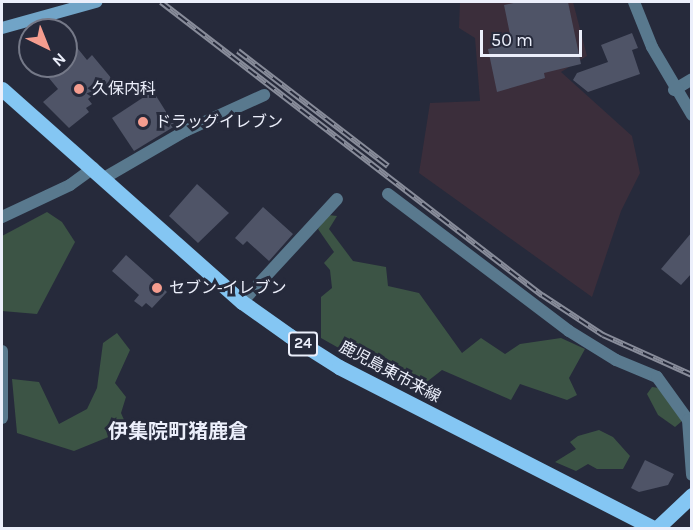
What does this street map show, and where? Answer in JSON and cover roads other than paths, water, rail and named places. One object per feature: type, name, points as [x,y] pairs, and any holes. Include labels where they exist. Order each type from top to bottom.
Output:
[{"type":"main road","points":[[2,28],[96,2]]},
{"type":"main road","name":"鹿児島東市来線","points":[[2,89],[242,302],[339,367],[655,528],[692,495]]},
{"type":"street","points":[[634,2],[674,90],[692,114]]},
{"type":"street","points":[[674,90],[692,79]]},
{"type":"street","points":[[2,217],[264,94]]},
{"type":"street","points":[[388,194],[568,331],[616,360],[657,377],[688,420],[692,475]]},
{"type":"street","points":[[242,302],[337,198]]},
{"type":"street","points":[[2,351],[2,418]]},
{"type":"railway","points":[[161,2],[542,295],[603,335],[692,375]]},
{"type":"railway","points":[[238,51],[388,166]]},
{"type":"place","name":"久保内科","points":[[79,89]]},
{"type":"place","name":"ドラッグイレブン","points":[[143,122]]},
{"type":"place","name":"セブン-イレブン","points":[[157,288]]},
{"type":"district","name":"伊集院町猪鹿倉","points":[[178,431]]}]
